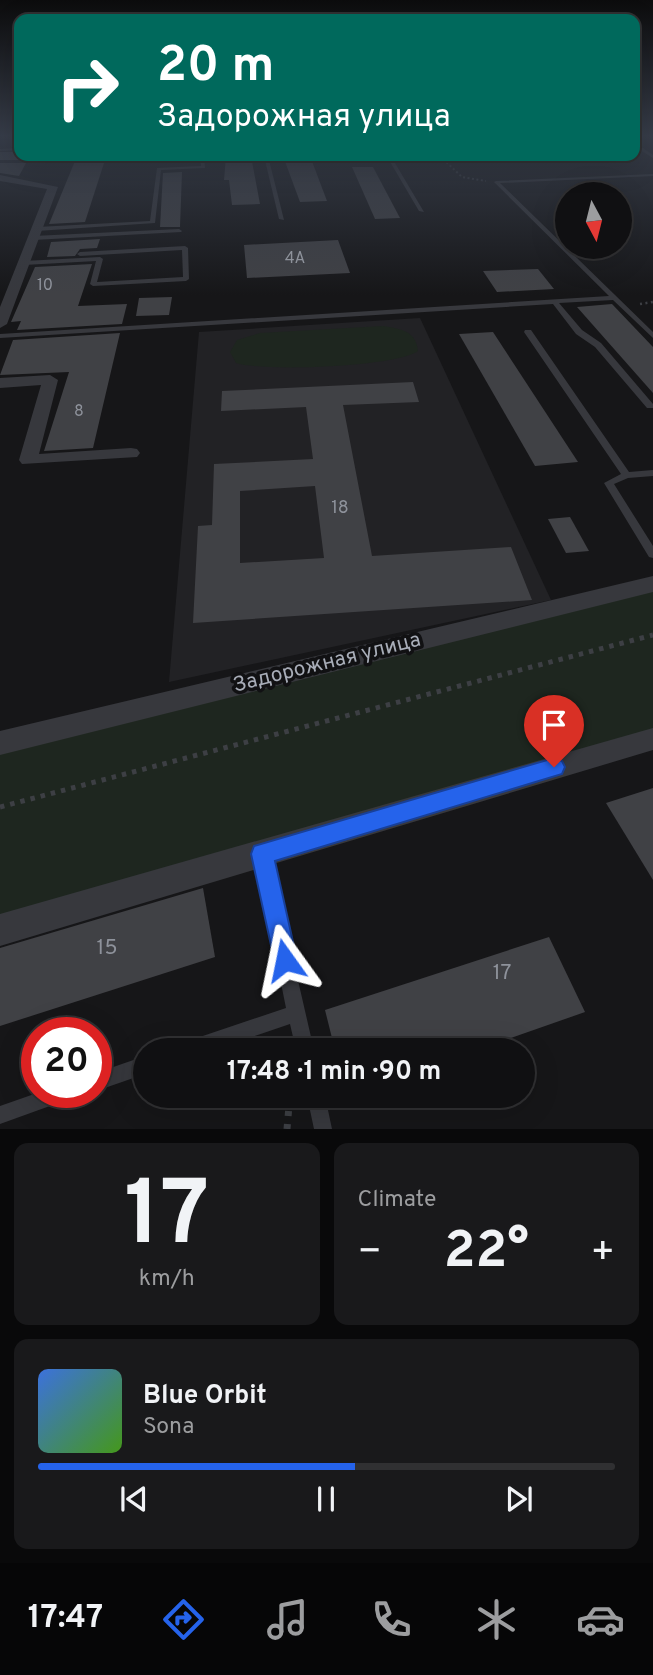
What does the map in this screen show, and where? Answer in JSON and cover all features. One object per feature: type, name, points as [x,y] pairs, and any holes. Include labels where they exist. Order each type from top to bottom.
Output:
[{"type":"street","points":[[0,324],[52,190]]},
{"type":"street","points":[[0,383],[50,380],[28,460],[131,453]]},
{"type":"street","name":"Задорожная улица","points":[[0,743],[653,584]]},
{"type":"street","points":[[0,930],[653,738]]},
{"type":"lane","points":[[35,234],[153,222],[157,190]]},
{"type":"lane","points":[[275,190],[282,219]]},
{"type":"lane","points":[[409,190],[422,211]]},
{"type":"lane","points":[[504,190],[653,336]]},
{"type":"lane","points":[[35,234],[179,231]]},
{"type":"lane","points":[[24,263],[100,259],[93,284],[186,279],[185,248],[80,254]]},
{"type":"lane","points":[[0,336],[614,298]]},
{"type":"lane","points":[[554,301],[579,332],[598,345],[650,406]]},
{"type":"lane","points":[[528,332],[626,475]]},
{"type":"lane","points":[[653,473],[626,475],[609,482],[653,554]]},
{"type":"lane","points":[[262,854],[302,1038]]},
{"type":"lane","points":[[223,1038],[296,1013]]},
{"type":"lane","points":[[112,1076],[133,1069]]},
{"type":"lane","points":[[0,1115],[21,1108]]},
{"type":"lane","points":[[319,1108],[323,1129]]},
{"type":"path","points":[[0,807],[653,635]]},
{"type":"path","points":[[287,1129],[289,1108]]},
{"type":"shaded area","points":[[420,318],[551,600],[169,682],[199,332]]},
{"type":"shaded area","points":[[383,326],[411,335],[418,351],[384,361],[300,367],[236,363],[230,352],[237,340],[260,333]]},
{"type":"shaded area","points":[[653,584],[653,739],[0,930],[0,737]]},
{"type":"building","points":[[63,190],[95,190],[85,222],[49,224]]},
{"type":"building","points":[[162,190],[181,190],[180,227],[160,227]]},
{"type":"building","points":[[230,190],[257,190],[260,204],[232,205]]},
{"type":"building","points":[[295,190],[323,190],[327,201],[300,202]]},
{"type":"building","points":[[362,190],[385,190],[400,218],[375,219]]},
{"type":"building","points":[[100,239],[97,248],[80,249],[75,256],[47,257],[51,242]]},
{"type":"building","points":[[338,240],[350,273],[247,278],[244,245]]},
{"type":"building","points":[[92,264],[78,306],[127,304],[122,324],[17,330],[21,321],[11,322],[35,267]]},
{"type":"building","points":[[538,269],[554,289],[497,292],[483,271]]},
{"type":"building","points":[[172,297],[169,315],[136,316],[139,298]]},
{"type":"building","points":[[612,304],[653,347],[653,393],[577,307]]},
{"type":"building","points":[[493,332],[578,462],[535,466],[459,334]]},
{"type":"building","points":[[120,333],[93,448],[44,451],[69,372],[0,375],[13,340]]},
{"type":"building","points":[[413,382],[419,402],[343,405],[372,556],[511,547],[532,600],[193,623],[198,526],[212,525],[214,464],[313,459],[306,407],[221,411],[222,391]],"holes":[[[315,486],[324,558],[240,563],[240,491]]]},
{"type":"building","points":[[570,517],[589,551],[566,553],[548,519]]},
{"type":"building","points":[[653,788],[653,880],[606,803]]},
{"type":"building","points":[[203,888],[215,957],[21,1017],[0,1026],[0,948]]},
{"type":"building","points":[[549,937],[585,1012],[511,1038],[332,1038],[325,1010]]},
{"type":"route","points":[[285,960],[262,854],[554,767]]}]
